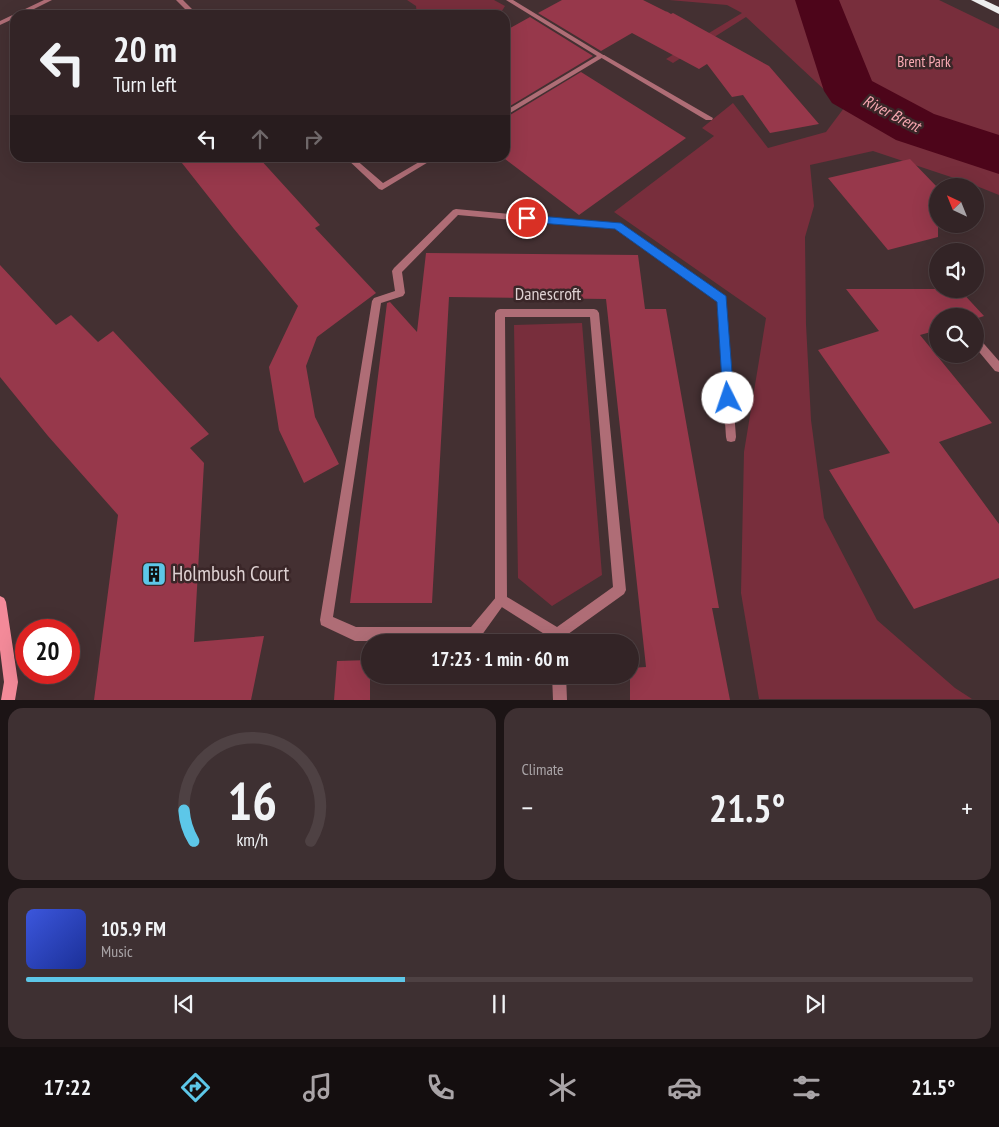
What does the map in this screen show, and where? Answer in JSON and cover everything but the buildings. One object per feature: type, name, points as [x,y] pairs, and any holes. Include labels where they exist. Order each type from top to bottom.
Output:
[{"type":"highway","points":[[976,0],[999,11]]},
{"type":"street","points":[[28,10],[49,0]]},
{"type":"street","points":[[179,0],[190,10]]},
{"type":"street","points":[[509,0],[709,118]]},
{"type":"street","points":[[510,111],[602,56]]},
{"type":"street","points":[[354,162],[382,187],[424,162]]},
{"type":"street","points":[[501,600],[474,634],[355,634],[326,620],[377,301],[400,293],[397,271],[456,212],[617,226],[722,300],[731,437]]},
{"type":"street","name":"Danescroft","points":[[550,634],[501,600],[500,313],[594,313],[620,590],[563,634]]},
{"type":"street","points":[[984,350],[999,368]]},
{"type":"street","points":[[0,602],[11,682],[8,700]]},
{"type":"street","points":[[559,684],[560,700]]},
{"type":"green space","points":[[407,0],[494,0],[505,6],[502,10],[416,10],[416,6]]},
{"type":"green space","name":"Brent Park","points":[[669,0],[939,0],[999,29],[999,195],[984,189],[984,178],[954,178],[873,151],[810,165],[814,206],[805,237],[806,324],[811,420],[824,518],[877,620],[955,688],[972,699],[759,699],[741,593],[744,452],[766,318],[614,212],[714,136],[702,128],[733,103],[768,148],[826,132],[844,108],[746,17],[673,63],[666,59],[742,13],[727,5]]},
{"type":"green space","points":[[582,323],[602,575],[552,606],[518,578],[514,325]]},
{"type":"waterway","name":"River Brent","points":[[817,0],[850,91],[915,127],[999,155]]},
{"type":"place","name":"Holmbush Court","points":[[154,574]]},
{"type":"route","points":[[527,218],[617,226],[722,300],[728,398]]}]
